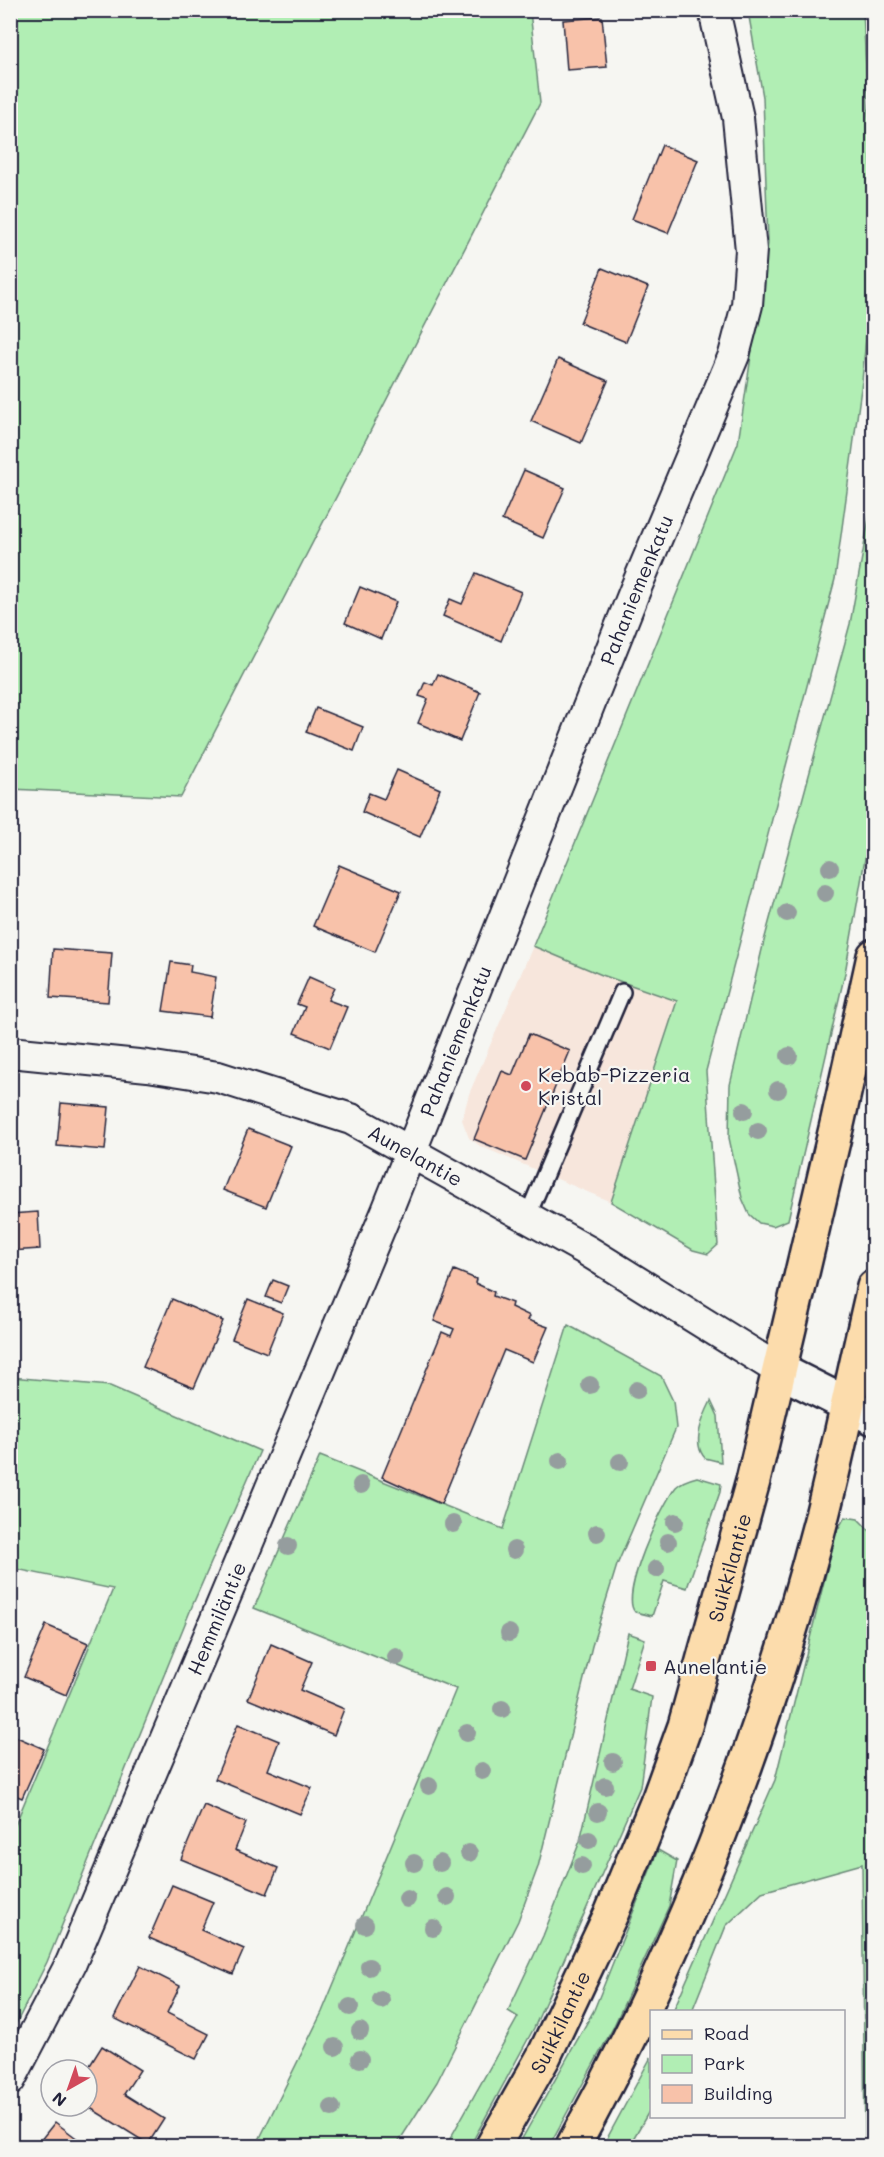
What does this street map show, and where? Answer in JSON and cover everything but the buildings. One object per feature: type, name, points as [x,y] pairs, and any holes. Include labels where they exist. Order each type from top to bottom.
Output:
[{"type":"main road","name":"Suikkilantie","points":[[493,2146],[544,2056],[612,1912],[659,1798],[688,1715],[753,1481],[838,1120],[873,956]]},
{"type":"main road","points":[[573,2146],[607,2085],[679,1931],[750,1753],[821,1516],[860,1411],[873,1287]]},
{"type":"street","name":"Pahaniemenkatu","points":[[410,1151],[631,601],[734,355],[747,304],[751,250],[738,118],[714,10]]},
{"type":"street","name":"Aunelantie","points":[[10,1052],[148,1066],[218,1077],[351,1119],[626,1274],[779,1370]]},
{"type":"street","name":"Hemmiläntie","points":[[10,2080],[75,1954],[410,1151]]},
{"type":"street","points":[[779,1370],[860,1411]]},
{"type":"lane","points":[[527,1217],[622,992]]},
{"type":"shaded area","points":[[533,946],[602,975],[677,1001],[611,1202],[480,1146],[469,1138],[462,1120],[469,1094]]},
{"type":"green space","points":[[11,10],[530,11],[540,103],[181,797],[11,789]]},
{"type":"green space","points":[[748,11],[863,11],[874,252],[862,381],[835,579],[706,1071],[718,1245],[708,1254],[693,1250],[611,1202],[677,1001],[602,975],[533,946],[738,443],[768,243],[763,97]]},
{"type":"green space","points":[[873,496],[873,813],[845,973],[788,1220],[773,1226],[759,1223],[749,1214],[742,1198],[729,1138],[730,1085],[764,941],[850,624]]},
{"type":"green space","points":[[568,1325],[661,1376],[673,1401],[676,1428],[617,1565],[592,1646],[538,1867],[518,1921],[437,2082],[396,2146],[256,2146],[322,2012],[456,1689],[254,1608],[320,1456],[503,1529]]},
{"type":"green space","points":[[11,1377],[110,1386],[260,1451],[193,1604],[47,1962],[11,2034],[11,1835],[113,1589],[11,1568]]},
{"type":"green space","points":[[711,1401],[718,1416],[721,1462],[705,1458],[699,1445],[700,1430]]},
{"type":"green space","points":[[697,1477],[721,1484],[687,1588],[664,1581],[652,1616],[635,1612],[632,1603],[637,1570],[661,1511],[676,1487]]},
{"type":"green space","points":[[845,1517],[858,1519],[874,1535],[873,2146],[865,2146],[862,1864],[762,1892],[726,1926],[692,2010],[673,2010],[775,1780],[836,1533]]},
{"type":"green space","points":[[628,1633],[645,1639],[629,1689],[652,1697],[640,1787],[534,2028],[470,2146],[446,2146],[518,2017],[508,2011],[543,1936],[580,1841]]},
{"type":"green space","points":[[658,1850],[677,1861],[669,1906],[613,2028],[549,2146],[518,2146],[594,2010]]},
{"type":"green space","points":[[650,2059],[650,2110],[629,2146],[603,2146]]},
{"type":"place","name":"Kebab-Pizzeria Kristal","points":[[526,1086]]},
{"type":"place","name":"Aunelantie","points":[[651,1666]]}]
